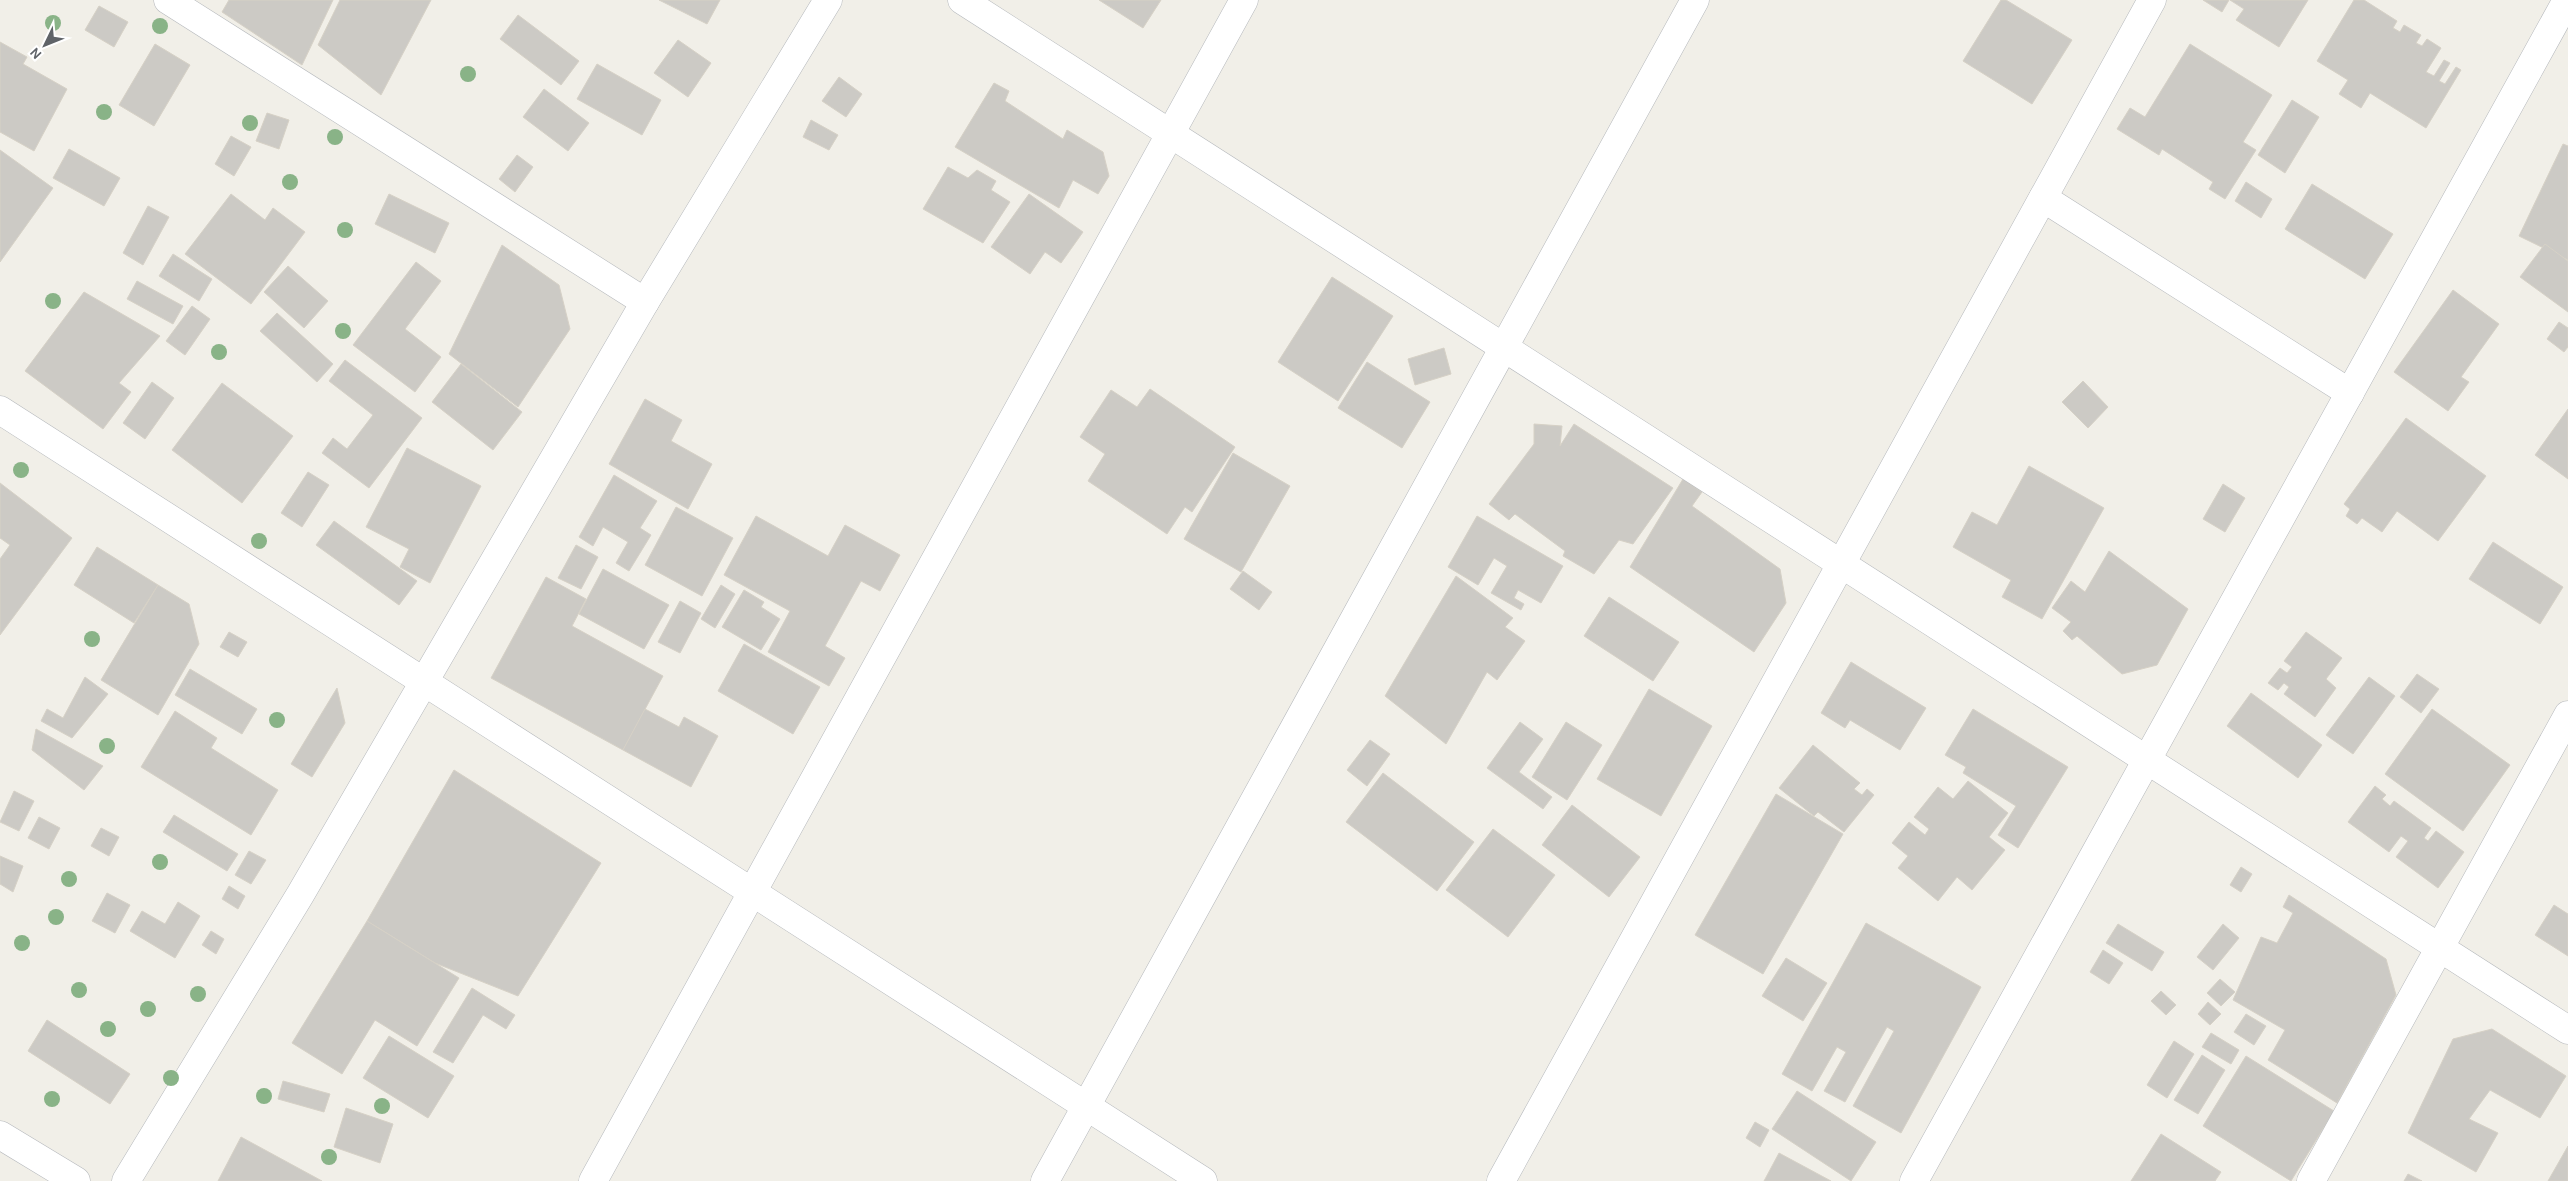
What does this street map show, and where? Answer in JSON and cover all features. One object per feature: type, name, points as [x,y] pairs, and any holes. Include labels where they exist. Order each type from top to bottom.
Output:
[{"type":"street","points":[[168,0],[645,302]]},
{"type":"street","points":[[126,1181],[300,895],[645,302],[828,0]]},
{"type":"street","points":[[962,0],[2568,1030]]},
{"type":"street","points":[[593,1181],[1244,0]]},
{"type":"street","points":[[1046,1181],[1695,0]]},
{"type":"street","points":[[1501,1181],[2152,0]]},
{"type":"street","points":[[1914,1181],[2567,0]]},
{"type":"street","points":[[2043,198],[2350,393]]},
{"type":"street","points":[[0,410],[1203,1181]]},
{"type":"street","points":[[2311,1181],[2568,715]]},
{"type":"street","points":[[0,1134],[76,1181]]},
{"type":"building","points":[[229,0],[333,0],[302,65],[222,12]]},
{"type":"building","points":[[340,0],[431,0],[381,95],[318,45]]},
{"type":"building","points":[[659,0],[720,0],[707,24]]},
{"type":"building","points":[[1099,0],[1161,0],[1143,28]]},
{"type":"building","points":[[2001,0],[2006,0],[2072,40],[2032,104],[1963,61]]},
{"type":"building","points":[[2203,0],[2229,0],[2222,12]]},
{"type":"building","points":[[2230,0],[2308,0],[2279,47],[2236,20],[2244,9]]},
{"type":"building","points":[[2354,0],[2364,0],[2397,21],[2393,28],[2400,32],[2404,25],[2421,35],[2416,43],[2422,46],[2427,39],[2441,48],[2426,72],[2434,76],[2444,60],[2450,63],[2439,81],[2445,84],[2456,67],[2461,70],[2426,128],[2370,93],[2361,108],[2339,94],[2348,80],[2317,61]]},
{"type":"building","points":[[99,6],[128,22],[114,47],[85,30]]},
{"type":"building","points":[[518,15],[579,61],[561,85],[500,39]]},
{"type":"building","points":[[678,40],[711,63],[688,97],[654,73]]},
{"type":"building","points":[[0,42],[27,57],[23,64],[67,89],[34,151],[0,132]]},
{"type":"building","points":[[155,44],[190,65],[154,126],[119,105]]},
{"type":"building","points":[[2190,44],[2272,95],[2243,142],[2256,150],[2225,199],[2209,189],[2213,182],[2162,149],[2159,155],[2117,129],[2130,108],[2145,117]]},
{"type":"building","points":[[597,64],[661,100],[642,135],[577,99]]},
{"type":"building","points":[[839,77],[862,94],[846,117],[822,101]]},
{"type":"building","points":[[994,83],[1009,91],[1005,101],[1063,139],[1067,130],[1103,152],[1109,176],[1098,194],[1073,180],[1059,208],[955,147]]},
{"type":"building","points":[[544,89],[589,123],[568,151],[523,117]]},
{"type":"building","points":[[2292,100],[2319,117],[2285,173],[2258,155]]},
{"type":"building","points":[[267,113],[289,120],[279,149],[256,141]]},
{"type":"building","points":[[811,120],[838,135],[829,150],[803,137]]},
{"type":"building","points":[[231,136],[251,147],[234,176],[215,164]]},
{"type":"building","points":[[2563,144],[2568,146],[2568,260],[2519,236]]},
{"type":"building","points":[[69,149],[120,178],[104,206],[53,178]]},
{"type":"building","points":[[0,150],[53,188],[0,262]]},
{"type":"building","points":[[517,155],[533,167],[515,192],[499,179]]},
{"type":"building","points":[[948,167],[968,178],[977,170],[996,181],[991,190],[1010,202],[983,243],[923,209]]},
{"type":"building","points":[[2246,182],[2272,199],[2261,218],[2235,201]]},
{"type":"building","points":[[2312,184],[2393,234],[2365,279],[2285,229]]},
{"type":"building","points":[[231,194],[265,220],[273,208],[305,232],[251,304],[185,254]]},
{"type":"building","points":[[389,194],[449,223],[435,253],[375,224]]},
{"type":"building","points":[[1029,194],[1083,232],[1061,263],[1045,252],[1030,274],[991,247]]},
{"type":"building","points":[[148,206],[169,217],[143,265],[123,253]]},
{"type":"building","points":[[2545,244],[2568,261],[2568,312],[2520,277]]},
{"type":"building","points":[[502,245],[559,285],[570,329],[518,407],[449,354]]},
{"type":"building","points":[[173,254],[212,279],[199,301],[159,276]]},
{"type":"building","points":[[416,262],[441,281],[405,329],[441,357],[415,392],[353,345]]},
{"type":"building","points":[[288,266],[328,301],[304,328],[264,292]]},
{"type":"building","points":[[1332,277],[1393,316],[1338,401],[1278,362]]},
{"type":"building","points":[[137,281],[183,306],[173,324],[127,299]]},
{"type":"building","points":[[2453,290],[2499,324],[2461,377],[2469,382],[2448,411],[2394,372]]},
{"type":"building","points":[[84,292],[160,336],[119,383],[131,392],[103,429],[25,371]]},
{"type":"building","points":[[192,306],[210,319],[185,355],[166,341]]},
{"type":"building","points":[[277,313],[333,364],[317,382],[260,331]]},
{"type":"building","points":[[2559,322],[2568,328],[2568,347],[2564,352],[2547,339]]},
{"type":"building","points":[[1444,348],[1451,374],[1415,385],[1408,359]]},
{"type":"building","points":[[345,360],[422,418],[369,488],[322,453],[333,438],[347,449],[373,415],[329,381]]},
{"type":"building","points":[[1367,362],[1430,402],[1402,448],[1338,408]]},
{"type":"building","points":[[461,364],[522,412],[493,450],[432,402]]},
{"type":"building","points":[[2083,381],[2108,407],[2088,428],[2062,402]]},
{"type":"building","points":[[152,382],[174,398],[145,439],[123,423]]},
{"type":"building","points":[[222,383],[293,436],[242,503],[172,450]]},
{"type":"building","points":[[1150,389],[1235,447],[1192,512],[1185,507],[1167,534],[1088,481],[1105,454],[1080,437],[1111,390],[1137,407]]},
{"type":"building","points":[[645,399],[682,420],[671,441],[712,464],[688,509],[609,464]]},
{"type":"building","points":[[2568,409],[2568,479],[2535,455]]},
{"type":"building","points":[[2406,418],[2486,476],[2438,541],[2397,511],[2382,532],[2362,518],[2357,524],[2346,516],[2350,509],[2344,504]]},
{"type":"building","points":[[1534,424],[1562,426],[1560,446],[1574,424],[1673,488],[1633,544],[1619,540],[1594,574],[1563,556],[1565,551],[1515,514],[1509,520],[1489,504],[1534,444]]},
{"type":"building","points":[[407,448],[481,486],[430,583],[400,567],[409,549],[366,527]]},
{"type":"building","points":[[1233,453],[1290,486],[1241,572],[1184,539]]},
{"type":"building","points":[[2029,466],[2104,508],[2042,619],[2002,597],[2011,580],[1953,547],[1972,512],[1997,525]]},
{"type":"building","points":[[308,472],[329,485],[302,527],[281,513]]},
{"type":"building","points":[[614,475],[657,501],[640,528],[651,535],[629,571],[616,563],[628,542],[603,527],[593,546],[579,537]]},
{"type":"building","points":[[1683,479],[1702,492],[1692,506],[1780,569],[1786,603],[1754,652],[1630,567]]},
{"type":"building","points":[[0,483],[72,538],[0,635],[0,559],[10,545],[0,538]]},
{"type":"building","points":[[2223,484],[2245,498],[2225,532],[2203,519]]},
{"type":"building","points":[[676,507],[733,538],[702,596],[645,565]]},
{"type":"building","points":[[756,516],[828,556],[845,525],[900,555],[880,591],[861,581],[825,646],[845,658],[829,686],[768,652],[790,611],[724,575]]},
{"type":"building","points":[[1477,516],[1563,566],[1541,603],[1518,590],[1514,598],[1524,604],[1521,610],[1491,593],[1507,566],[1494,558],[1478,585],[1448,567]]},
{"type":"building","points":[[334,521],[417,581],[399,605],[316,545]]},
{"type":"building","points":[[2493,542],[2563,587],[2540,624],[2469,579]]},
{"type":"building","points":[[576,545],[598,557],[581,589],[558,578]]},
{"type":"building","points":[[97,547],[158,585],[134,623],[74,585]]},
{"type":"building","points":[[2109,551],[2188,609],[2157,665],[2122,674],[2077,636],[2072,640],[2063,631],[2071,622],[2052,608],[2071,581],[2085,592]]},
{"type":"building","points":[[603,569],[669,605],[644,649],[579,614]]},
{"type":"building","points":[[1243,571],[1272,592],[1259,610],[1230,589]]},
{"type":"building","points":[[1456,576],[1513,618],[1505,627],[1525,641],[1497,680],[1487,672],[1446,744],[1385,696]]},
{"type":"building","points":[[546,577],[586,599],[572,626],[663,676],[623,750],[491,678]]},
{"type":"building","points":[[158,585],[189,604],[199,644],[158,715],[101,680]]},
{"type":"building","points":[[721,585],[735,594],[715,628],[701,619]]},
{"type":"building","points":[[744,590],[764,602],[761,607],[780,619],[761,650],[722,627]]},
{"type":"building","points":[[1609,597],[1679,642],[1653,681],[1584,636]]},
{"type":"building","points":[[680,601],[701,613],[680,653],[658,642]]},
{"type":"building","points":[[229,632],[247,642],[238,657],[220,647]]},
{"type":"building","points":[[2306,632],[2342,658],[2326,679],[2336,688],[2315,717],[2284,694],[2289,687],[2284,683],[2278,690],[2268,683],[2280,668],[2287,673],[2292,667],[2284,661]]},
{"type":"building","points":[[744,644],[820,687],[793,734],[718,691]]},
{"type":"building","points":[[1851,662],[1926,708],[1900,750],[1850,720],[1845,728],[1821,713]]},
{"type":"building","points":[[190,669],[257,709],[242,734],[175,695]]},
{"type":"building","points":[[2417,674],[2439,689],[2421,713],[2400,697]]},
{"type":"building","points":[[85,677],[108,694],[72,738],[41,721],[47,709],[63,718]]},
{"type":"building","points":[[2369,677],[2395,696],[2353,754],[2326,735]]},
{"type":"building","points":[[337,688],[345,723],[312,777],[291,764]]},
{"type":"building","points":[[1649,689],[1712,726],[1661,816],[1597,779]]},
{"type":"building","points":[[2251,693],[2322,745],[2298,778],[2227,726]]},
{"type":"building","points":[[645,709],[679,727],[684,717],[718,736],[691,787],[623,750]]},
{"type":"building","points":[[1973,709],[2068,767],[2018,848],[1998,835],[2016,806],[1963,773],[1966,767],[1945,755]]},
{"type":"building","points":[[2432,709],[2510,765],[2463,831],[2385,774]]},
{"type":"building","points":[[175,711],[217,738],[211,748],[278,790],[251,835],[141,767]]},
{"type":"building","points":[[1520,722],[1543,739],[1519,772],[1552,797],[1543,809],[1487,768]]},
{"type":"building","points":[[1566,722],[1602,745],[1567,800],[1532,777]]},
{"type":"building","points":[[36,729],[103,766],[84,790],[32,750]]},
{"type":"building","points":[[1370,740],[1390,754],[1367,786],[1347,770]]},
{"type":"building","points":[[1813,745],[1860,783],[1854,789],[1862,795],[1867,789],[1874,795],[1844,832],[1818,812],[1814,816],[1779,788]]},
{"type":"building","points":[[454,770],[601,863],[518,996],[435,963],[367,921]]},
{"type":"building","points":[[1383,773],[1474,842],[1437,891],[1346,822]]},
{"type":"building","points":[[1968,781],[2008,813],[1989,837],[2005,850],[1972,890],[1957,877],[1938,901],[1898,868],[1908,856],[1892,843],[1909,822],[1925,835],[1929,829],[1914,817],[1938,787],[1953,799]]},
{"type":"building","points":[[2375,786],[2386,795],[2382,799],[2390,806],[2394,801],[2431,828],[2424,838],[2428,841],[2436,831],[2464,852],[2438,888],[2396,857],[2408,841],[2401,836],[2389,852],[2348,822]]},
{"type":"building","points":[[14,791],[34,801],[19,831],[0,822]]},
{"type":"building","points":[[1776,794],[1843,834],[1763,974],[1695,935]]},
{"type":"building","points":[[1572,805],[1640,857],[1609,897],[1542,845]]},
{"type":"building","points":[[174,815],[238,854],[227,871],[163,832]]},
{"type":"building","points":[[39,817],[60,828],[49,849],[28,838]]},
{"type":"building","points":[[101,828],[119,837],[109,856],[91,846]]},
{"type":"building","points":[[1493,829],[1555,875],[1508,937],[1446,890]]},
{"type":"building","points":[[249,851],[266,860],[251,884],[235,875]]},
{"type":"building","points":[[0,856],[23,866],[13,892],[0,884]]},
{"type":"building","points":[[2241,867],[2252,874],[2241,892],[2230,885]]},
{"type":"building","points":[[229,886],[245,896],[238,909],[222,899]]},
{"type":"building","points":[[107,893],[130,905],[115,933],[92,921]]},
{"type":"building","points":[[2289,895],[2386,959],[2396,995],[2337,1103],[2268,1060],[2285,1030],[2233,1000],[2261,937],[2277,943],[2293,913],[2283,907]]},
{"type":"building","points":[[178,902],[200,916],[175,958],[130,931],[142,911],[165,924]]},
{"type":"building","points":[[2554,905],[2568,914],[2568,956],[2535,935]]},
{"type":"building","points":[[367,921],[459,978],[417,1046],[375,1020],[342,1074],[292,1043]]},
{"type":"building","points":[[1866,923],[1981,987],[1901,1133],[1853,1106],[1894,1031],[1887,1027],[1845,1102],[1824,1091],[1846,1052],[1837,1047],[1812,1091],[1782,1074]]},
{"type":"building","points":[[2118,924],[2164,952],[2152,971],[2106,943]]},
{"type":"building","points":[[2223,924],[2239,938],[2213,970],[2197,957]]},
{"type":"building","points":[[211,931],[224,939],[216,954],[202,945]]},
{"type":"building","points":[[2103,950],[2123,963],[2109,984],[2090,972]]},
{"type":"building","points":[[1786,958],[1827,983],[1803,1021],[1762,996]]},
{"type":"building","points":[[2220,979],[2235,992],[2221,1006],[2207,993]]},
{"type":"building","points":[[472,988],[515,1015],[506,1029],[483,1015],[453,1063],[433,1052]]},
{"type":"building","points":[[2161,991],[2176,1005],[2166,1015],[2151,1001]]},
{"type":"building","points":[[2208,1002],[2221,1014],[2210,1025],[2198,1014]]},
{"type":"building","points":[[2246,1014],[2266,1026],[2254,1045],[2234,1032]]},
{"type":"building","points":[[47,1020],[130,1074],[110,1104],[28,1051]]},
{"type":"building","points":[[2492,1029],[2566,1076],[2540,1118],[2490,1090],[2469,1119],[2498,1133],[2476,1172],[2408,1133],[2453,1039]]},
{"type":"building","points":[[2211,1033],[2239,1050],[2231,1064],[2202,1047]]},
{"type":"building","points":[[389,1036],[454,1076],[428,1118],[363,1078]]},
{"type":"building","points":[[2174,1041],[2194,1054],[2167,1098],[2147,1085]]},
{"type":"building","points":[[2202,1055],[2225,1070],[2198,1114],[2174,1100]]},
{"type":"building","points":[[2246,1056],[2334,1111],[2291,1181],[2203,1126]]},
{"type":"building","points":[[283,1081],[330,1094],[324,1112],[278,1099]]},
{"type":"building","points":[[1797,1091],[1876,1142],[1851,1181],[1772,1129]]},
{"type":"building","points":[[346,1108],[393,1124],[380,1163],[334,1147]]},
{"type":"building","points":[[1755,1122],[1769,1130],[1760,1147],[1746,1138]]},
{"type":"building","points":[[2161,1134],[2221,1172],[2215,1181],[2131,1181]]},
{"type":"building","points":[[241,1137],[322,1181],[218,1181]]},
{"type":"building","points":[[2568,1146],[2568,1181],[2548,1181]]},
{"type":"building","points":[[1779,1153],[1831,1181],[1764,1181]]},
{"type":"building","points":[[2408,1174],[2422,1181],[2404,1181]]}]
